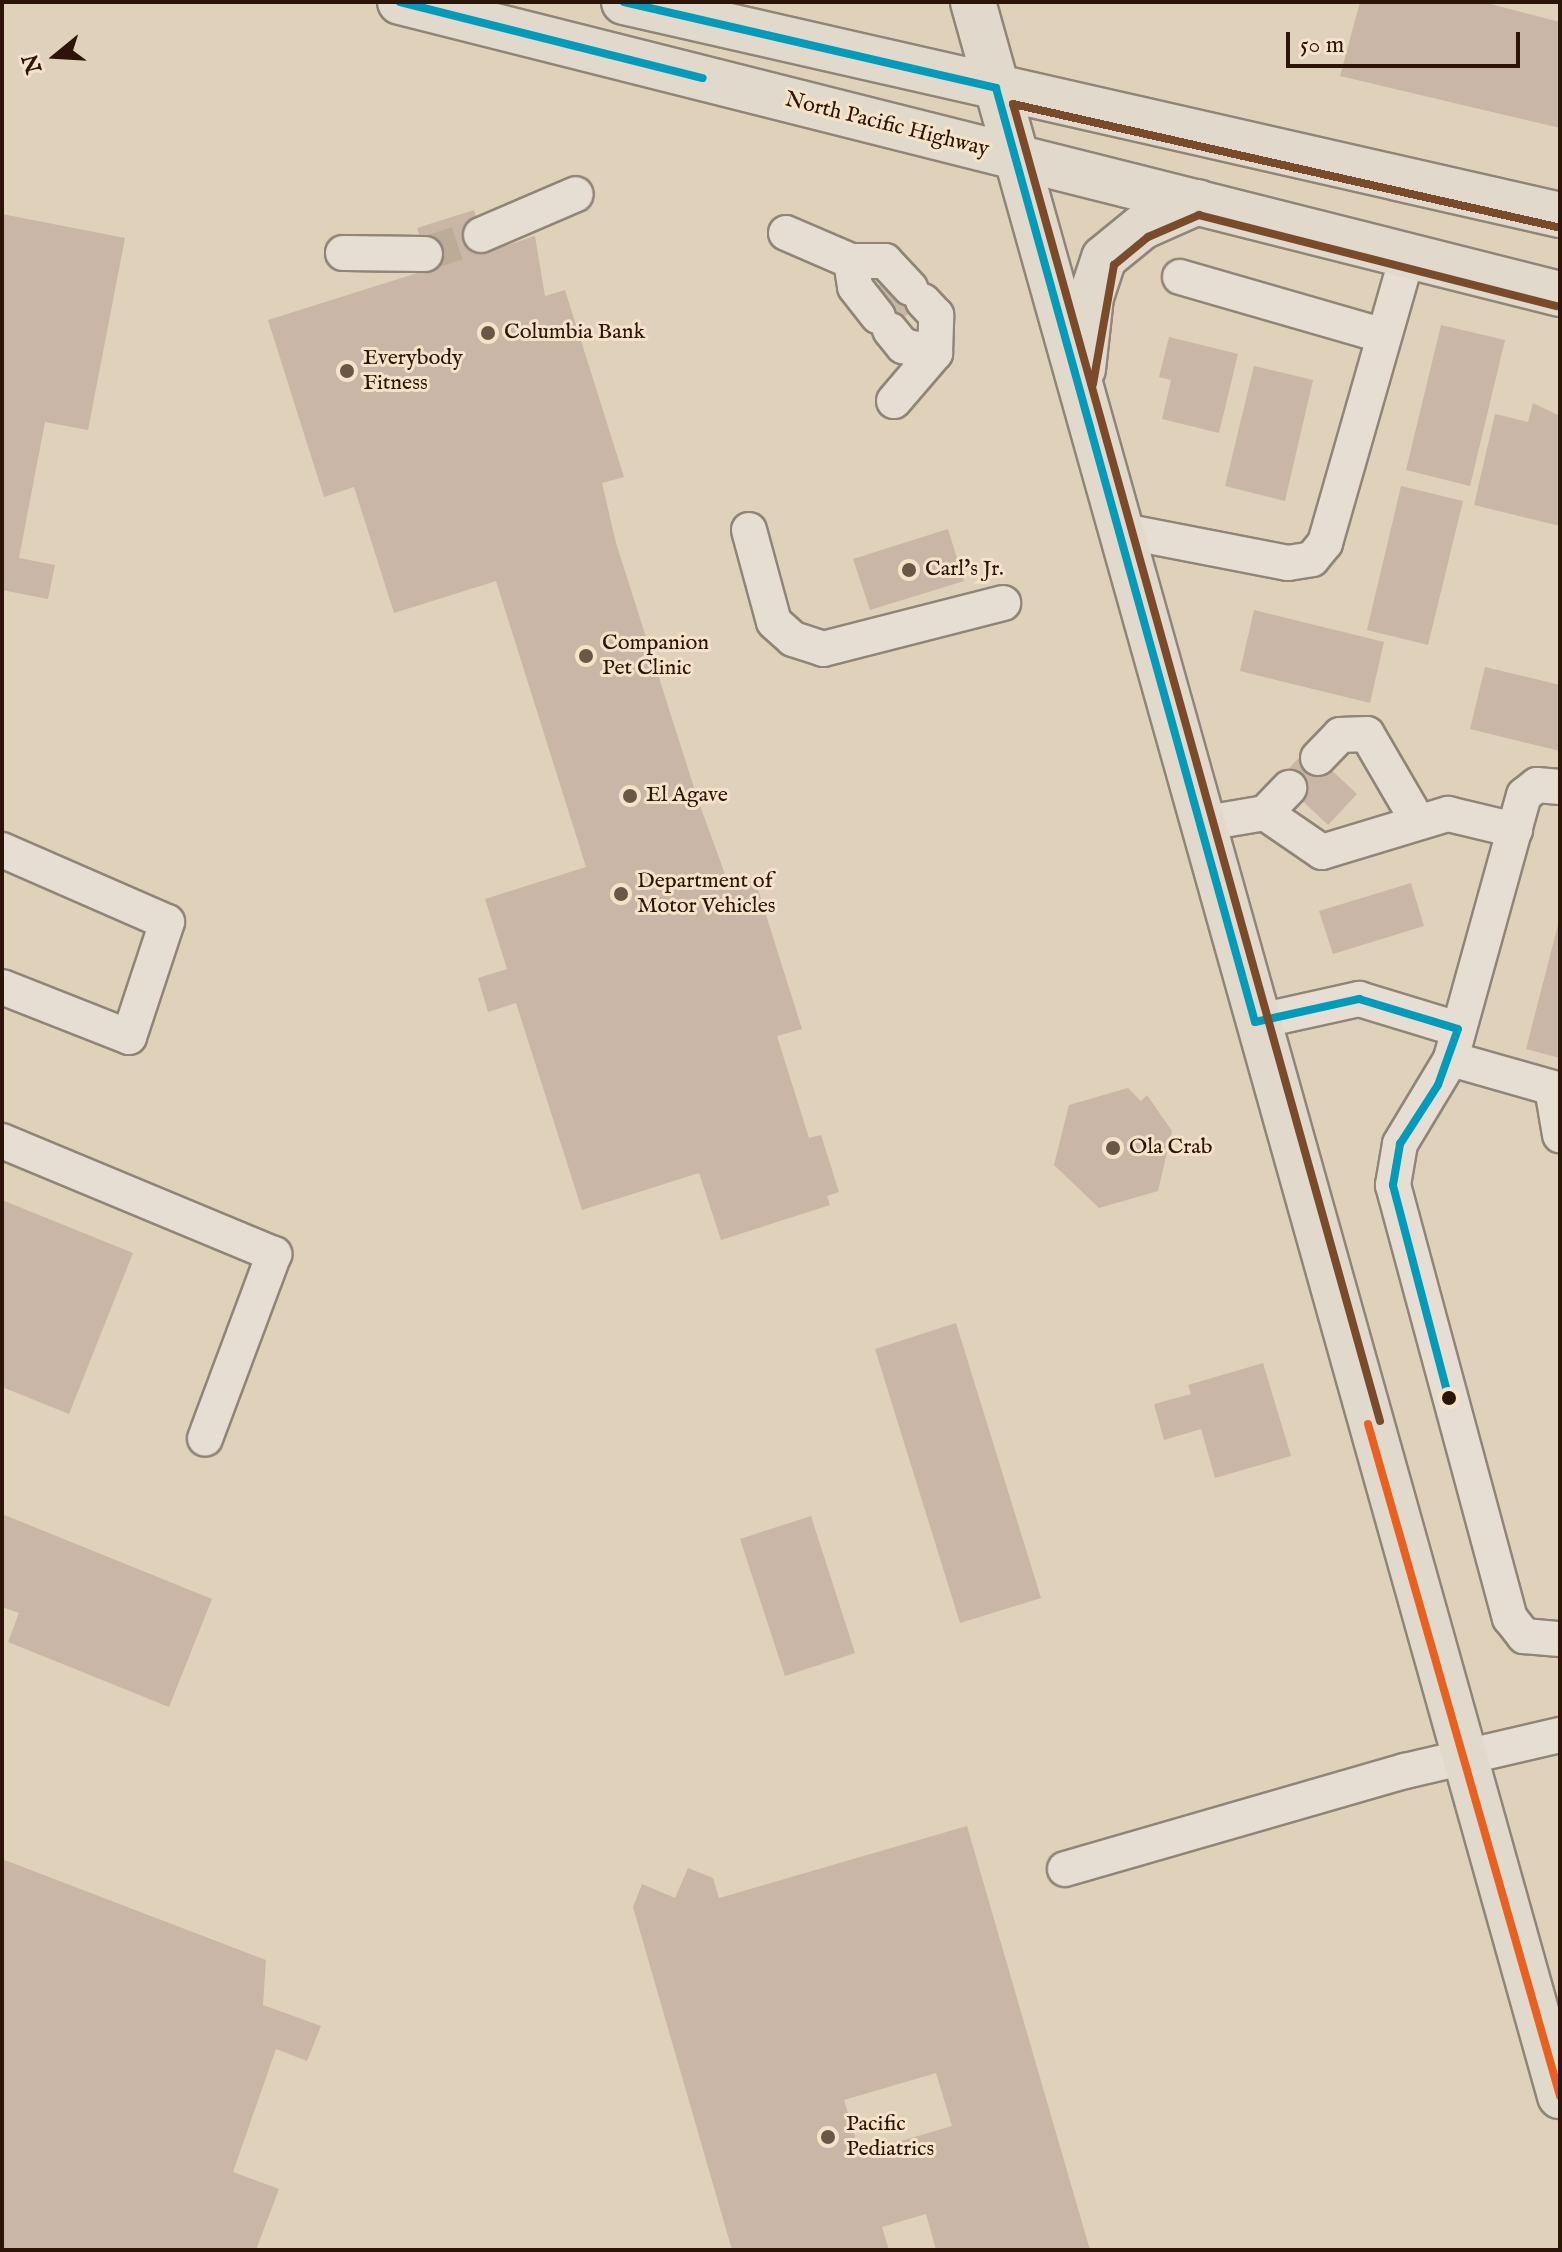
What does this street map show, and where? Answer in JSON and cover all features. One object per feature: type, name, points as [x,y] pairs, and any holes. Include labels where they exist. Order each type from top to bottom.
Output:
[{"type":"main road","name":"North Pacific Highway","points":[[400,2],[487,13],[1014,158],[1560,294]]},
{"type":"main road","points":[[624,2],[718,13],[996,88],[1560,215]]},
{"type":"main road","points":[[973,2],[1080,391],[1123,531],[1255,1022],[1560,2096]]},
{"type":"main road","points":[[1080,391],[1091,297],[1104,258],[1142,227],[1198,202]]},
{"type":"lane","points":[[481,235],[576,194]]},
{"type":"lane","points":[[786,233],[851,261],[885,261],[936,315],[935,353],[894,401]]},
{"type":"lane","points":[[343,253],[425,254]]},
{"type":"lane","points":[[1123,531],[1288,563],[1312,559],[1325,543],[1407,257]]},
{"type":"lane","points":[[851,261],[855,287],[903,346],[935,353]]},
{"type":"lane","points":[[1180,277],[1384,336]]},
{"type":"lane","points":[[749,530],[774,622],[793,639],[823,649],[1003,603]]},
{"type":"lane","points":[[1318,758],[1340,735],[1367,734],[1417,820]]},
{"type":"lane","points":[[1560,787],[1537,785],[1524,795],[1454,1044],[1400,1144],[1393,1185],[1510,1618],[1524,1636],[1560,1639]]},
{"type":"lane","points":[[1200,824],[1265,813],[1289,788]]},
{"type":"lane","points":[[1265,813],[1322,852],[1417,820],[1448,814],[1515,830]]},
{"type":"lane","points":[[2,850],[167,922],[129,1037],[2,987]]},
{"type":"lane","points":[[1255,1022],[1359,999],[1556,1089],[1560,1135]]},
{"type":"lane","points":[[2,1141],[274,1254],[205,1439]]},
{"type":"lane","points":[[1065,1869],[1463,1758],[1560,1735]]},
{"type":"building","points":[[1360,2],[1483,2],[1560,22],[1560,128],[1340,76]]},
{"type":"building","points":[[474,210],[487,252],[535,236],[545,296],[565,290],[624,477],[602,483],[616,543],[698,800],[730,888],[755,880],[802,1029],[777,1036],[809,1138],[821,1135],[839,1192],[827,1196],[830,1205],[721,1240],[699,1173],[582,1210],[516,1003],[488,1012],[478,978],[507,969],[485,899],[586,867],[496,581],[394,613],[354,487],[324,497],[268,320],[430,269],[417,228]]},
{"type":"building","points":[[2,214],[125,238],[88,430],[45,422],[19,558],[55,565],[48,599],[2,590]]},
{"type":"building","points":[[890,275],[930,295],[886,333],[873,291]]},
{"type":"building","points":[[1441,325],[1505,340],[1470,486],[1406,470]]},
{"type":"building","points":[[1169,337],[1238,354],[1219,433],[1162,419],[1171,380],[1159,377]]},
{"type":"building","points":[[1254,366],[1313,380],[1285,501],[1225,486]]},
{"type":"building","points":[[1533,403],[1560,416],[1560,526],[1474,505],[1495,414],[1528,422]]},
{"type":"building","points":[[1401,486],[1463,501],[1428,645],[1367,630]]},
{"type":"building","name":"Carl's Jr.","points":[[948,529],[964,581],[870,610],[853,559]]},
{"type":"building","points":[[1254,610],[1384,642],[1370,703],[1240,671]]},
{"type":"building","points":[[1485,667],[1560,685],[1560,751],[1470,729]]},
{"type":"building","points":[[1308,748],[1357,794],[1328,825],[1279,779]]},
{"type":"building","points":[[1411,883],[1424,926],[1333,954],[1319,911]]},
{"type":"building","points":[[1560,921],[1560,1058],[1526,1049]]},
{"type":"building","name":"Ola Crab","points":[[1128,1088],[1141,1101],[1147,1095],[1172,1131],[1158,1191],[1099,1208],[1054,1165],[1069,1105]]},
{"type":"building","points":[[2,1200],[133,1253],[69,1414],[2,1387]]},
{"type":"building","points":[[956,1323],[1041,1598],[960,1623],[875,1349]]},
{"type":"building","points":[[1263,1363],[1291,1456],[1215,1478],[1201,1429],[1164,1440],[1154,1404],[1191,1394],[1188,1385]]},
{"type":"building","points":[[2,1514],[212,1599],[169,1707],[8,1642],[19,1613],[2,1607]]},
{"type":"building","points":[[811,1516],[855,1653],[785,1676],[740,1539]]},
{"type":"building","points":[[967,1826],[1090,2250],[936,2250],[926,2214],[882,2227],[889,2250],[732,2250],[633,1907],[642,1884],[675,1898],[688,1868],[713,1878],[719,1898]],"holes":[[[936,2073],[952,2126],[860,2153],[844,2100]]]},
{"type":"building","points":[[2,1859],[266,1960],[263,2005],[321,2026],[307,2061],[276,2049],[233,2172],[279,2189],[256,2250],[2,2250]]},
{"type":"tunnel","points":[[425,254],[481,235]]},
{"type":"transit line","points":[[400,2],[703,78]]},
{"type":"transit line","points":[[624,2],[996,88],[1255,1022]]},
{"type":"transit line","points":[[1380,1421],[1013,104],[1557,227]]},
{"type":"transit line","points":[[1093,384],[1114,265],[1148,237],[1199,215],[1557,306]]},
{"type":"transit line","points":[[1255,1022],[1359,999],[1458,1029]]},
{"type":"transit line","points":[[1449,1399],[1393,1185],[1400,1144],[1438,1085],[1458,1029]]},
{"type":"transit line","points":[[1368,1424],[1560,2096]]},
{"type":"place","name":"Columbia Bank","points":[[488,333]]},
{"type":"place","name":"Everybody Fitness","points":[[347,371]]},
{"type":"place","name":"Carl's Jr.","points":[[909,570]]},
{"type":"place","name":"Companion Pet Clinic","points":[[586,656]]},
{"type":"place","name":"El Agave","points":[[630,796]]},
{"type":"place","name":"Department of Motor Vehicles","points":[[621,894]]},
{"type":"place","name":"Ola Crab","points":[[1113,1148]]},
{"type":"place","name":"Pacific Pediatrics","points":[[828,2137]]}]
